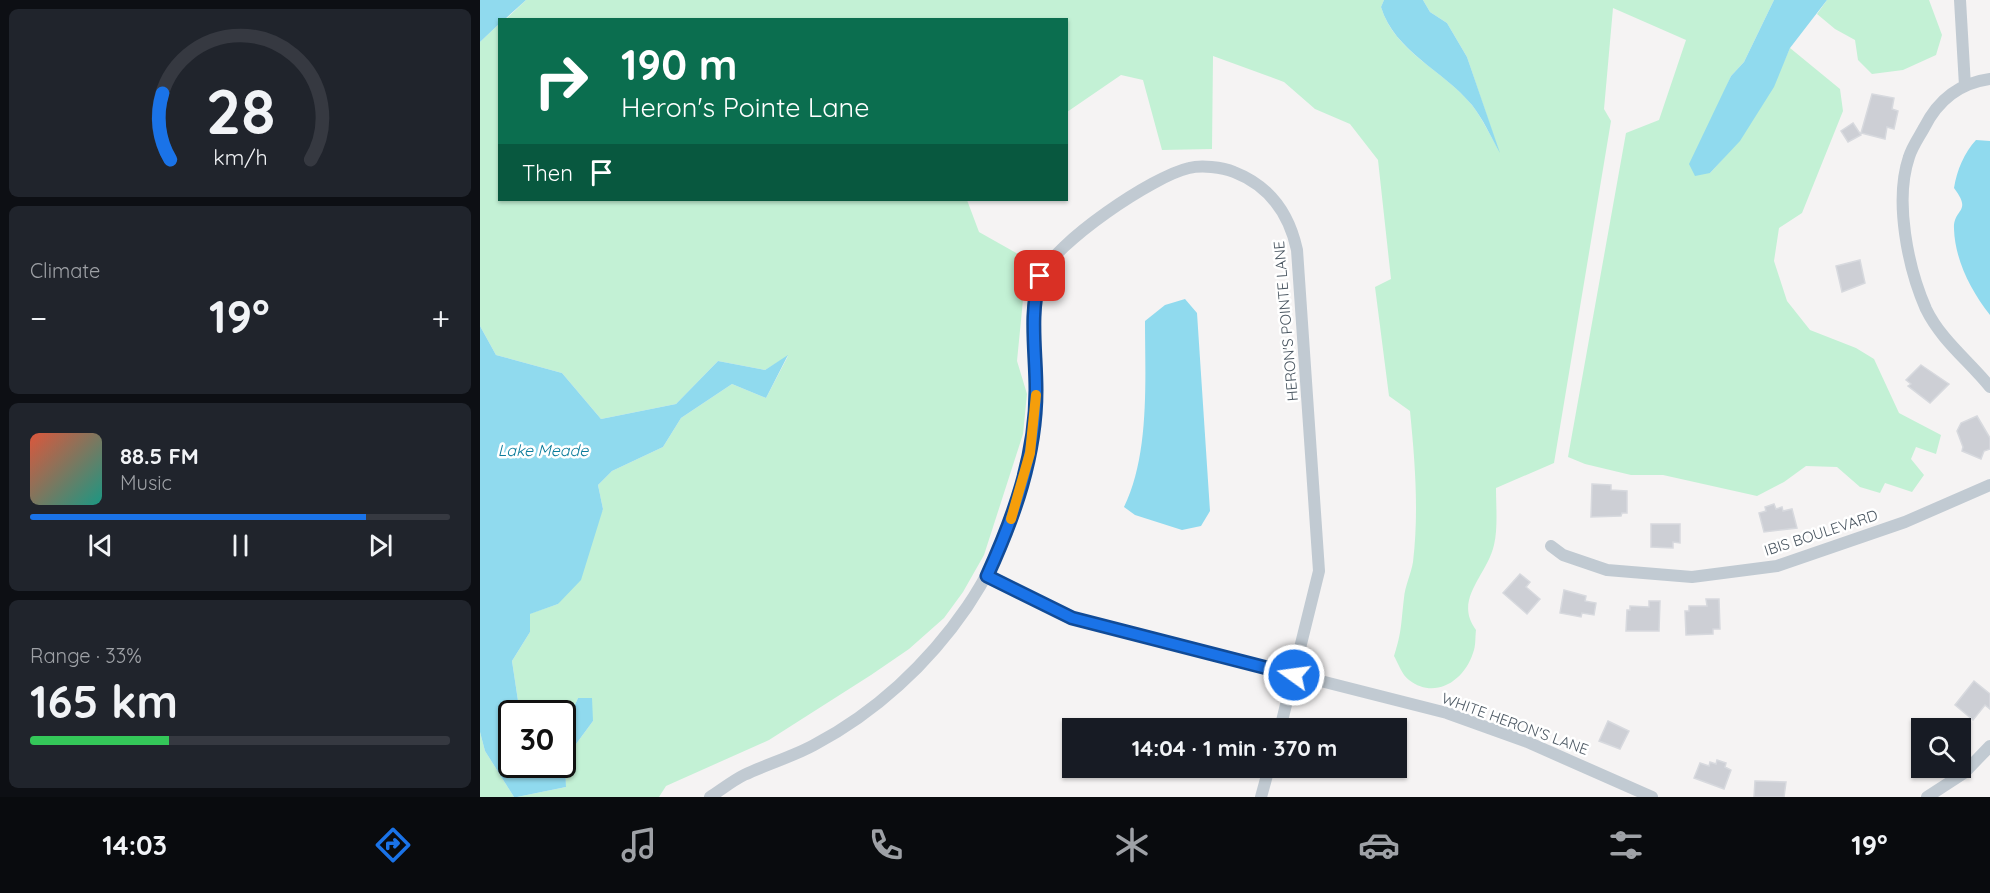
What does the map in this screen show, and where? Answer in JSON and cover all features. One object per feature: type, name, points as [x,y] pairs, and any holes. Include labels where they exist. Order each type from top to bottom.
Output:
[{"type":"street","points":[[1960,0],[1965,86]]},
{"type":"street","points":[[1990,79],[1970,82],[1934,108],[1909,158],[1904,194],[1904,232],[1912,272],[1927,311],[1945,339],[1990,387]]},
{"type":"street","name":"HERON'S POINTE LANE","points":[[710,797],[742,776],[812,746],[884,698],[927,658],[950,632],[987,576],[1013,513],[1030,453],[1036,390],[1033,303],[1040,276],[1049,262],[1071,240],[1151,184],[1191,167],[1230,170],[1248,178],[1275,199],[1293,230],[1297,250],[1319,550],[1316,588],[1283,718]]},
{"type":"street","name":"IBIS BOULEVARD","points":[[1551,546],[1563,555],[1607,570],[1692,577],[1766,568],[1905,522],[1990,485]]},
{"type":"street","name":"WHITE HERON'S LANE","points":[[987,576],[1072,618],[1447,713],[1525,741],[1652,797]]},
{"type":"street","points":[[1927,797],[1964,773],[1990,746]]},
{"type":"street","points":[[1262,797],[1267,778]]},
{"type":"green space","points":[[526,0],[1384,0],[1381,7],[1397,37],[1472,105],[1498,149],[1467,57],[1447,23],[1430,12],[1423,0],[1774,0],[1744,62],[1731,76],[1716,111],[1710,173],[1735,144],[1756,114],[1774,83],[1790,48],[1840,89],[1843,111],[1802,213],[1779,228],[1774,261],[1787,301],[1810,330],[1856,348],[1874,359],[1899,413],[1941,435],[1936,454],[1916,447],[1911,459],[1924,475],[1912,492],[1885,483],[1880,493],[1860,487],[1837,467],[1806,466],[1784,482],[1757,496],[1663,475],[1631,475],[1585,464],[1568,457],[1626,133],[1659,120],[1686,40],[1613,8],[1604,109],[1611,121],[1554,463],[1496,488],[1494,545],[1474,588],[1468,608],[1470,619],[1476,630],[1473,653],[1469,663],[1456,679],[1438,688],[1419,686],[1402,672],[1394,656],[1415,543],[1416,487],[1410,411],[1389,396],[1375,287],[1391,279],[1378,160],[1350,124],[1315,109],[1284,82],[1213,56],[1212,149],[1162,150],[1143,80],[1121,75],[1068,111],[1068,18],[507,18]]},
{"type":"green space","points":[[1827,0],[1929,0],[1942,35],[1936,55],[1903,70],[1872,74],[1858,60],[1855,40],[1835,29],[1817,14]]},
{"type":"green space","points":[[498,25],[498,201],[967,201],[979,232],[1027,259],[1017,361],[1027,394],[1023,434],[984,555],[963,592],[944,618],[909,649],[769,740],[666,786],[659,797],[517,797],[566,787],[566,778],[576,778],[576,744],[593,721],[578,698],[576,702],[576,700],[518,700],[512,661],[530,632],[529,614],[558,604],[603,509],[598,485],[612,471],[663,447],[681,418],[732,384],[766,398],[788,356],[765,370],[718,361],[676,404],[601,419],[562,373],[496,355],[480,326],[480,42]]},
{"type":"green space","points":[[480,732],[485,751],[498,772],[498,778],[502,778],[514,797],[480,797]]},
{"type":"water","points":[[480,0],[526,0],[506,18],[498,18],[498,25],[480,42]]},
{"type":"water","points":[[1384,0],[1423,0],[1430,12],[1447,23],[1467,57],[1500,153],[1472,105],[1408,49],[1397,36],[1381,7]]},
{"type":"water","points":[[1774,0],[1827,0],[1790,48],[1774,87],[1740,141],[1710,173],[1695,176],[1689,164],[1731,76],[1744,62]]},
{"type":"water","points":[[1976,140],[1990,141],[1990,315],[1976,296],[1965,275],[1957,252],[1954,229],[1954,222],[1962,206],[1954,188],[1955,181],[1965,156]]},
{"type":"water","points":[[1185,299],[1197,313],[1210,511],[1201,526],[1182,530],[1135,515],[1124,507],[1138,464],[1142,440],[1145,321],[1165,305]]},
{"type":"water","name":"Lake Meade","points":[[480,326],[496,355],[562,373],[601,419],[676,404],[718,361],[765,370],[788,355],[766,398],[732,384],[681,418],[663,447],[612,471],[598,485],[603,509],[581,580],[558,604],[530,614],[530,632],[512,661],[518,700],[498,700],[498,772],[485,751],[480,732]]},
{"type":"water","name":"Lake Meade","points":[[578,698],[592,698],[593,721],[576,744],[576,702]]},
{"type":"water","name":"Lake Meade","points":[[502,778],[566,778],[566,787],[514,797]]},
{"type":"building","points":[[1872,94],[1894,98],[1892,109],[1898,111],[1894,129],[1887,127],[1885,139],[1861,133]]},
{"type":"building","points":[[1853,123],[1861,135],[1848,142],[1841,131]]},
{"type":"building","points":[[1860,260],[1865,283],[1842,292],[1836,266]]},
{"type":"building","points":[[1921,365],[1949,384],[1930,403],[1908,386],[1911,384],[1906,380]]},
{"type":"building","points":[[1977,416],[1990,438],[1990,449],[1984,451],[1981,459],[1962,451],[1963,447],[1957,431],[1961,423]]},
{"type":"building","points":[[1592,484],[1611,485],[1611,490],[1627,491],[1627,513],[1622,513],[1621,516],[1591,517]]},
{"type":"building","points":[[1774,504],[1776,509],[1782,507],[1783,511],[1792,509],[1797,528],[1764,532],[1759,513],[1766,511],[1765,507]]},
{"type":"building","points":[[1651,524],[1680,524],[1680,543],[1673,542],[1673,548],[1651,547]]},
{"type":"building","points":[[1520,574],[1530,582],[1526,587],[1540,599],[1527,614],[1503,593]]},
{"type":"building","points":[[1564,590],[1586,596],[1585,601],[1596,603],[1594,615],[1582,613],[1581,617],[1560,613]]},
{"type":"building","points":[[1706,599],[1719,599],[1720,629],[1713,629],[1713,634],[1686,635],[1685,611],[1689,611],[1689,606],[1707,606]]},
{"type":"building","points":[[1649,601],[1660,601],[1659,631],[1626,631],[1627,610],[1630,610],[1630,606],[1649,607]]},
{"type":"building","points":[[1974,681],[1990,694],[1990,709],[1985,705],[1973,720],[1955,705]]},
{"type":"building","points":[[1608,721],[1629,731],[1620,749],[1599,741]]},
{"type":"building","points":[[1717,760],[1726,763],[1725,767],[1731,770],[1724,789],[1694,778],[1700,763],[1709,766],[1710,762],[1716,764]]},
{"type":"building","points":[[1755,781],[1786,782],[1784,797],[1754,797]]},
{"type":"slow traffic","points":[[1011,519],[1030,453],[1035,424],[1036,395]]},
{"type":"route","points":[[1040,276],[1033,303],[1036,390],[1035,424],[1030,453],[1004,540],[987,576],[1029,599],[1072,618],[1294,675]]}]
